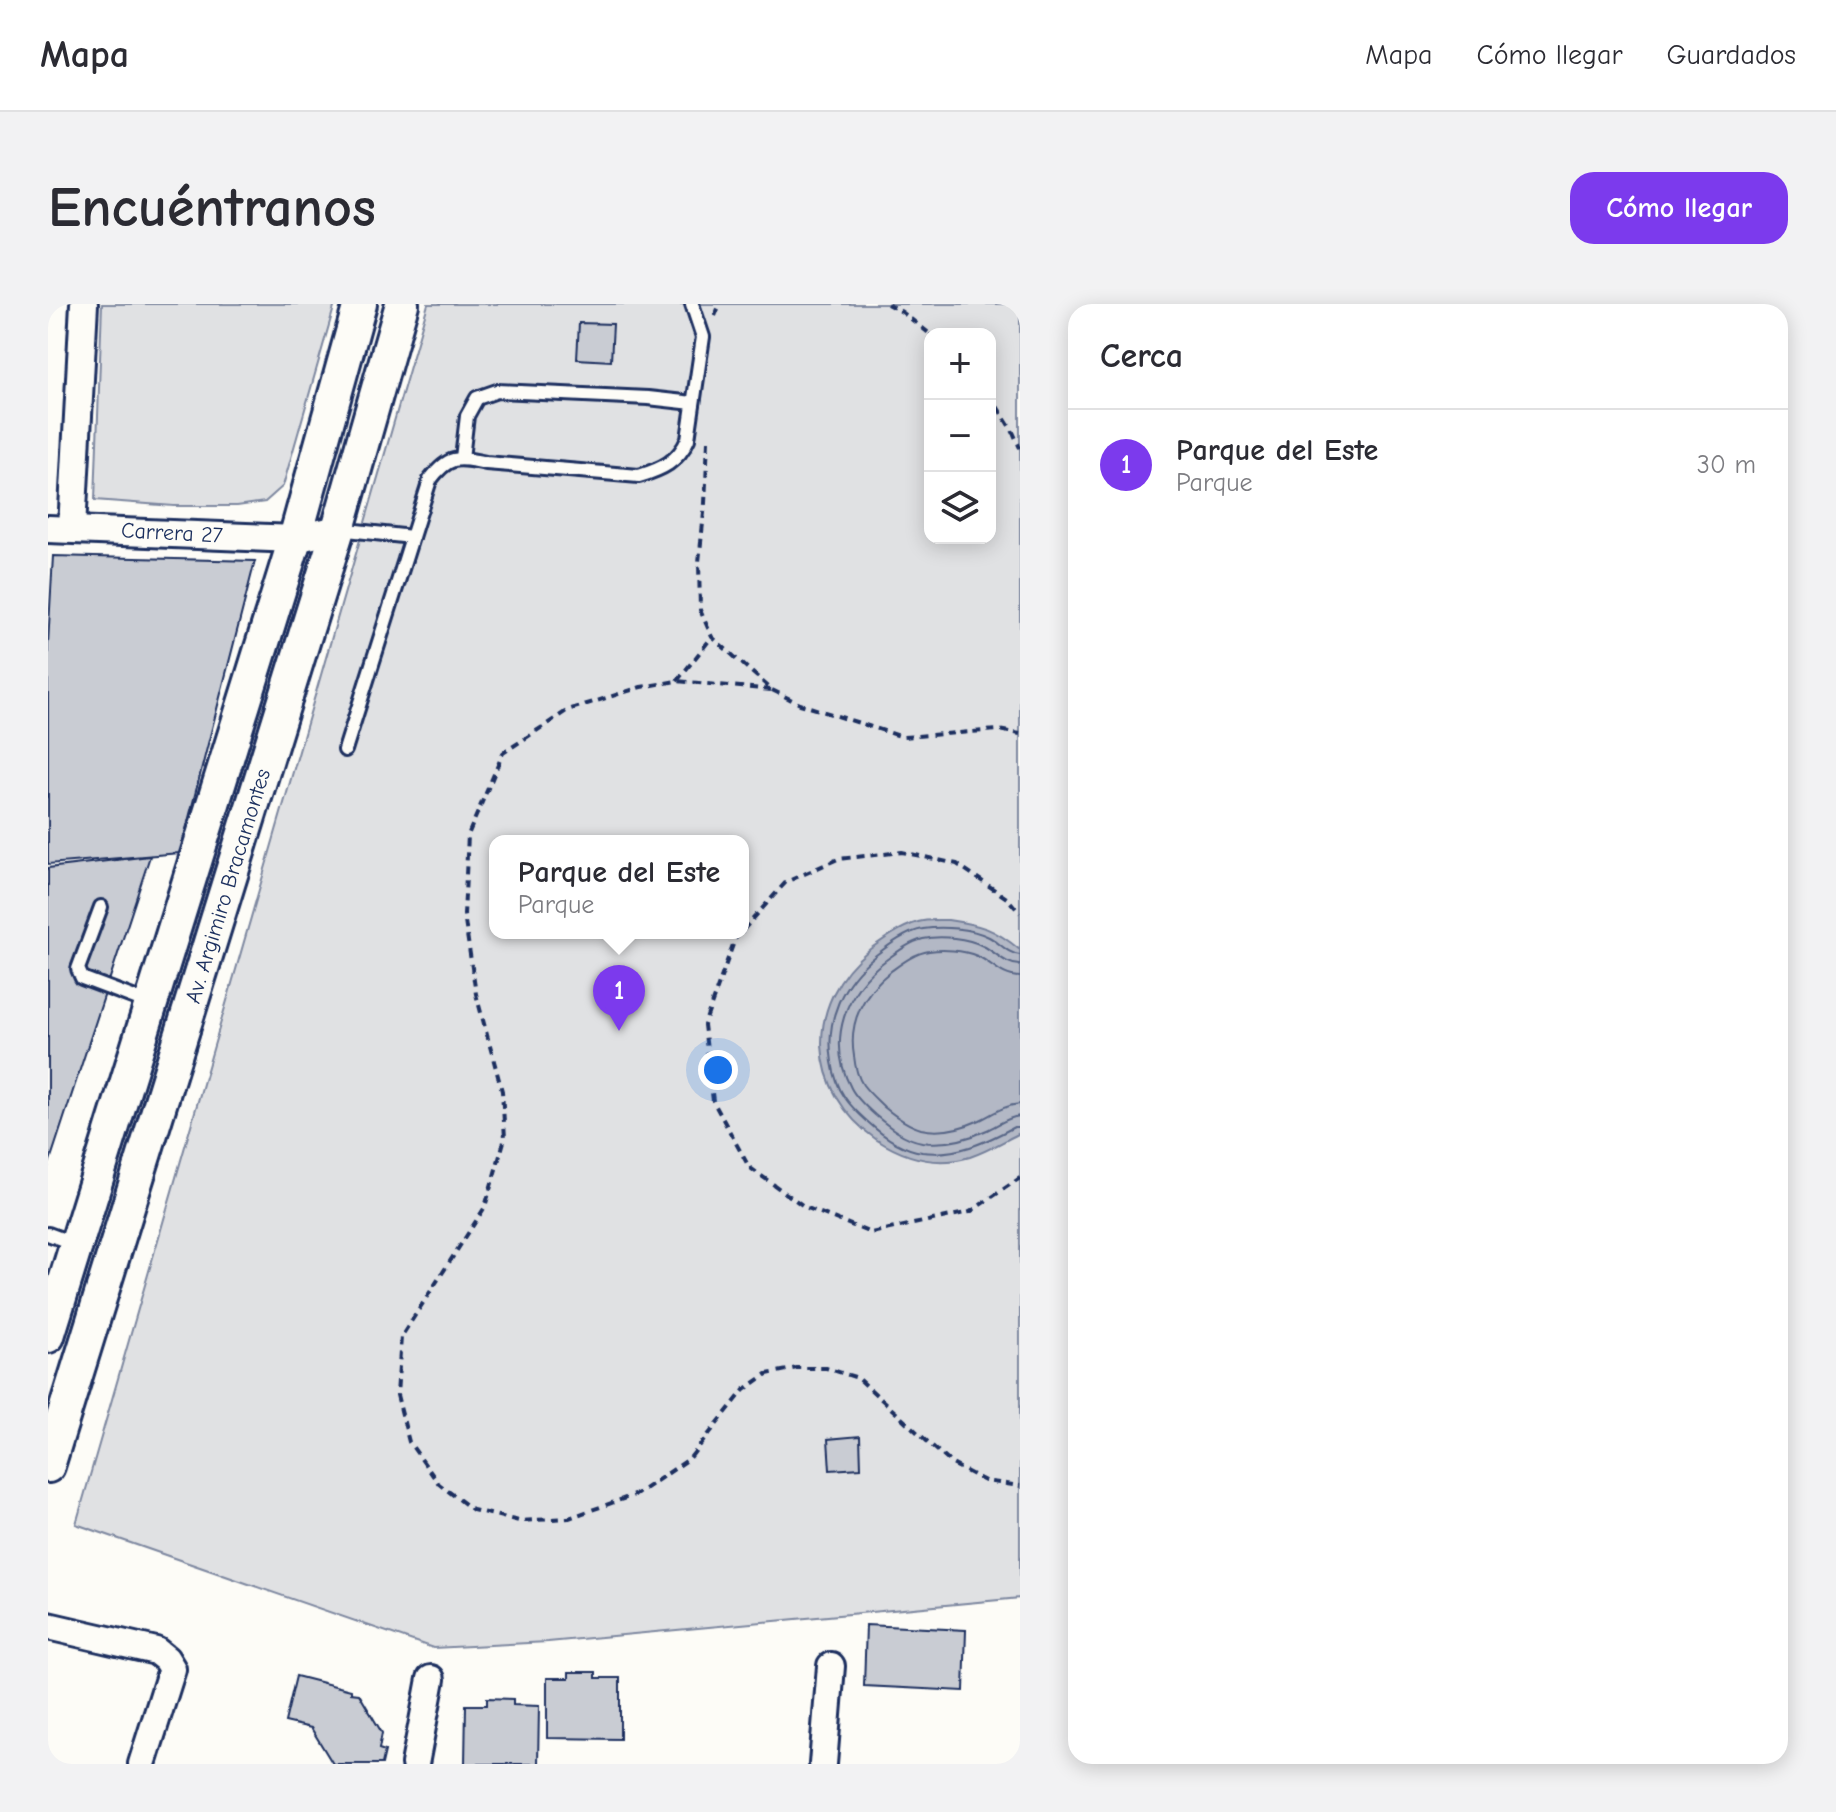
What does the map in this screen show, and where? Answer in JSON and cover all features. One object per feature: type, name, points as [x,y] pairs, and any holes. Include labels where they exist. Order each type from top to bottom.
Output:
[{"type":"street","points":[[60,528],[84,304]]},
{"type":"street","points":[[48,1336],[62,1239],[151,1004],[295,539],[360,304]]},
{"type":"street","name":"Av. Argimiro Bracamontes","points":[[48,1466],[338,529],[402,304]]},
{"type":"street","name":"Carrera 27","points":[[60,528],[295,539],[338,529]]},
{"type":"street","points":[[48,1626],[156,1651],[166,1659],[172,1669],[142,1764]]},
{"type":"street","points":[[823,1764],[831,1666]]},
{"type":"street","points":[[415,1764],[431,1679]]},
{"type":"lane","points":[[345,750],[430,480],[442,464],[462,458],[486,463],[639,476],[659,470],[683,451],[688,439],[703,337],[692,304]]},
{"type":"lane","points":[[462,458],[467,416],[477,398],[497,391],[693,403]]},
{"type":"lane","points":[[338,529],[412,537]]},
{"type":"lane","points":[[101,907],[78,969],[82,978],[151,1004]]},
{"type":"path","points":[[887,304],[924,329]]},
{"type":"path","points":[[993,400],[1020,448]]},
{"type":"path","points":[[705,503],[699,562],[700,610],[712,637],[772,690],[800,704],[903,737],[999,730],[1020,734]]},
{"type":"path","points":[[677,681],[712,637]]},
{"type":"path","points":[[772,690],[677,681],[641,687],[568,710],[503,753],[468,835],[464,915],[476,994],[502,1091],[505,1138],[485,1207],[401,1337],[397,1395],[409,1442],[439,1484],[473,1510],[519,1521],[569,1518],[637,1494],[689,1459],[744,1390],[767,1374],[797,1368],[826,1368],[858,1378],[952,1464],[985,1481],[1020,1486]]},
{"type":"path","points":[[749,924],[786,882],[838,859],[902,852],[957,864],[1008,899],[1020,913]]},
{"type":"path","points":[[735,939],[704,1025],[713,1101],[749,1167],[805,1207],[871,1233],[970,1212],[1020,1178]]},
{"type":"shaded area","points":[[102,304],[335,304],[283,486],[265,502],[237,506],[174,506],[95,500]]},
{"type":"shaded area","points":[[428,304],[1020,304],[1020,1598],[548,1642],[433,1648],[76,1524]]},
{"type":"water","points":[[925,920],[948,920],[987,929],[1020,950],[1020,1133],[970,1157],[933,1161],[910,1156],[888,1146],[854,1120],[837,1097],[826,1072],[822,1046],[824,1020],[833,994],[848,970],[870,949],[905,927]]},
{"type":"building","points":[[579,323],[613,324],[611,361],[577,359]]},
{"type":"building","points":[[53,556],[255,561],[180,853],[48,864],[48,644]]},
{"type":"building","points":[[150,856],[48,1167],[48,868]]},
{"type":"building","points":[[860,1436],[861,1468],[830,1470],[828,1439]]},
{"type":"building","points":[[866,1625],[966,1630],[964,1691],[864,1686]]},
{"type":"building","points":[[569,1672],[596,1672],[596,1678],[620,1678],[620,1739],[547,1738],[547,1678],[569,1678]]},
{"type":"building","points":[[296,1676],[359,1694],[382,1733],[379,1749],[385,1751],[382,1764],[333,1764],[311,1728],[285,1722]]},
{"type":"building","points":[[487,1698],[513,1699],[513,1705],[539,1706],[538,1764],[465,1764],[466,1705],[487,1705]]},
{"type":"place","name":"Parque del Este","points":[[619,1031]]}]
